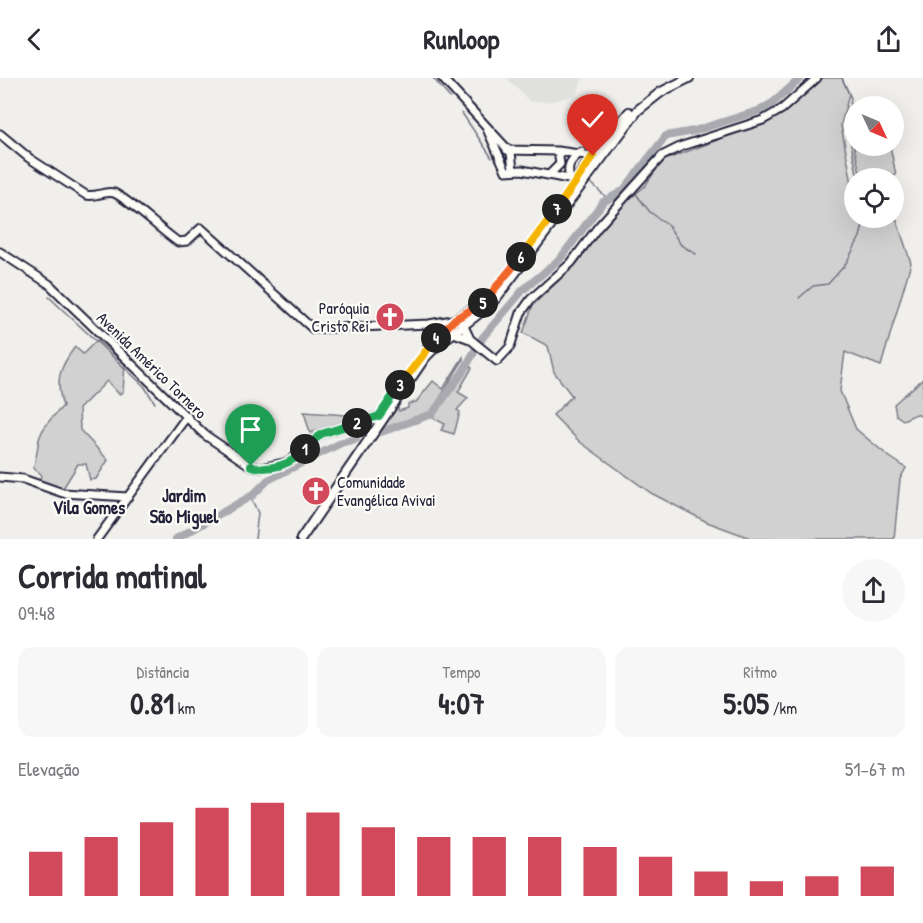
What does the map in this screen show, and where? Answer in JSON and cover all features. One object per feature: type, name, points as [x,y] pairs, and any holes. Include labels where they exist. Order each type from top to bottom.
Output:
[{"type":"main road","points":[[301,539],[416,369],[455,319],[476,308],[494,292],[593,156],[645,96],[679,78]]},
{"type":"main road","points":[[296,539],[415,363],[447,331],[482,312],[497,297],[576,180],[589,173],[638,110],[661,92],[689,78]]},
{"type":"main road","points":[[589,173],[595,162],[593,156]]},
{"type":"street","points":[[442,78],[508,150],[513,157],[509,170]]},
{"type":"street","points":[[429,324],[478,347],[497,361],[510,347],[521,313],[531,299],[571,263],[598,227],[662,156],[682,146],[763,120],[782,109],[817,78]]},
{"type":"street","points":[[487,129],[509,170]]},
{"type":"street","points":[[0,134],[29,158],[86,195],[109,192],[121,197],[178,242],[187,241],[201,228],[313,329],[429,324],[455,319],[463,324],[478,347]]},
{"type":"street","points":[[493,135],[528,149]]},
{"type":"street","points":[[500,154],[508,150],[528,149],[582,152],[593,156]]},
{"type":"street","points":[[549,175],[560,164],[558,151]]},
{"type":"street","points":[[576,180],[569,165],[582,152]]},
{"type":"street","points":[[509,170],[576,180]]},
{"type":"street","name":"Avenida Américo Tornero","points":[[0,252],[49,284],[187,416],[226,450],[251,466],[261,468],[293,460],[321,434],[379,416]]},
{"type":"street","points":[[97,539],[187,416]]},
{"type":"street","points":[[356,423],[368,431]]},
{"type":"street","points":[[0,477],[23,479],[63,493],[128,497]]},
{"type":"shaded area","points":[[507,78],[583,78],[576,95],[555,101],[530,102]]},
{"type":"shaded area","points":[[821,78],[842,78],[849,94],[844,96],[841,125],[844,156],[847,156],[849,168],[844,168],[844,228],[899,228],[911,263],[881,366],[845,352],[840,391],[856,429],[906,468],[900,479],[894,539],[753,539],[707,522],[651,493],[580,442],[553,415],[572,396],[554,372],[548,346],[523,333],[533,305],[578,262],[613,213],[645,186],[662,161],[757,125]]},
{"type":"shaded area","points":[[856,156],[892,156],[895,168],[859,168]]},
{"type":"shaded area","points":[[97,340],[125,364],[123,392],[119,394],[107,381],[79,409],[80,430],[108,460],[96,479],[90,480],[86,464],[78,464],[62,490],[40,482],[41,474],[33,468],[39,439],[46,425],[63,406],[59,381],[65,361],[75,347],[83,354]]},
{"type":"shaded area","points":[[463,357],[432,411],[408,423],[381,430],[393,409],[398,408],[399,411],[408,408],[408,404],[416,402],[433,381],[443,389]]},
{"type":"shaded area","points":[[468,365],[472,368],[458,392],[468,398],[457,410],[460,412],[454,434],[441,430],[445,424],[433,418]]},
{"type":"shaded area","points":[[923,379],[923,417],[916,414],[903,420],[896,415],[894,404]]},
{"type":"shaded area","points":[[304,412],[360,416],[360,418],[310,433]]},
{"type":"waterway","points":[[433,78],[450,98]]},
{"type":"waterway","points":[[381,432],[432,414],[462,373],[483,337],[523,290],[560,259],[603,202],[623,191],[666,136],[694,131],[761,110],[774,102],[801,78]]},
{"type":"waterway","points":[[842,78],[851,98],[847,124],[856,168]]},
{"type":"waterway","points":[[462,113],[492,158]]},
{"type":"waterway","points":[[589,181],[607,198]]},
{"type":"waterway","points":[[636,194],[650,212],[668,225],[681,245],[696,254]]},
{"type":"waterway","points":[[799,298],[813,286],[828,284],[845,265],[862,228]]},
{"type":"waterway","points":[[49,297],[144,386],[155,403]]},
{"type":"waterway","points":[[176,539],[253,495],[268,480],[343,442],[356,439]]},
{"type":"waterway","points":[[250,496],[258,513],[255,539]]},
{"type":"place","name":"Paróquia Cristo Rei","points":[[390,317]]},
{"type":"place","name":"Comunidade Evangélica Avivai","points":[[316,491]]},
{"type":"district","name":"Jardim São Miguel","points":[[184,505]]},
{"type":"district","name":"Vila Gomes","points":[[89,507]]},
{"type":"route","points":[[251,466],[261,468],[289,462],[321,434],[379,416],[409,371],[448,325],[484,303],[503,282],[572,189],[593,156]]}]
